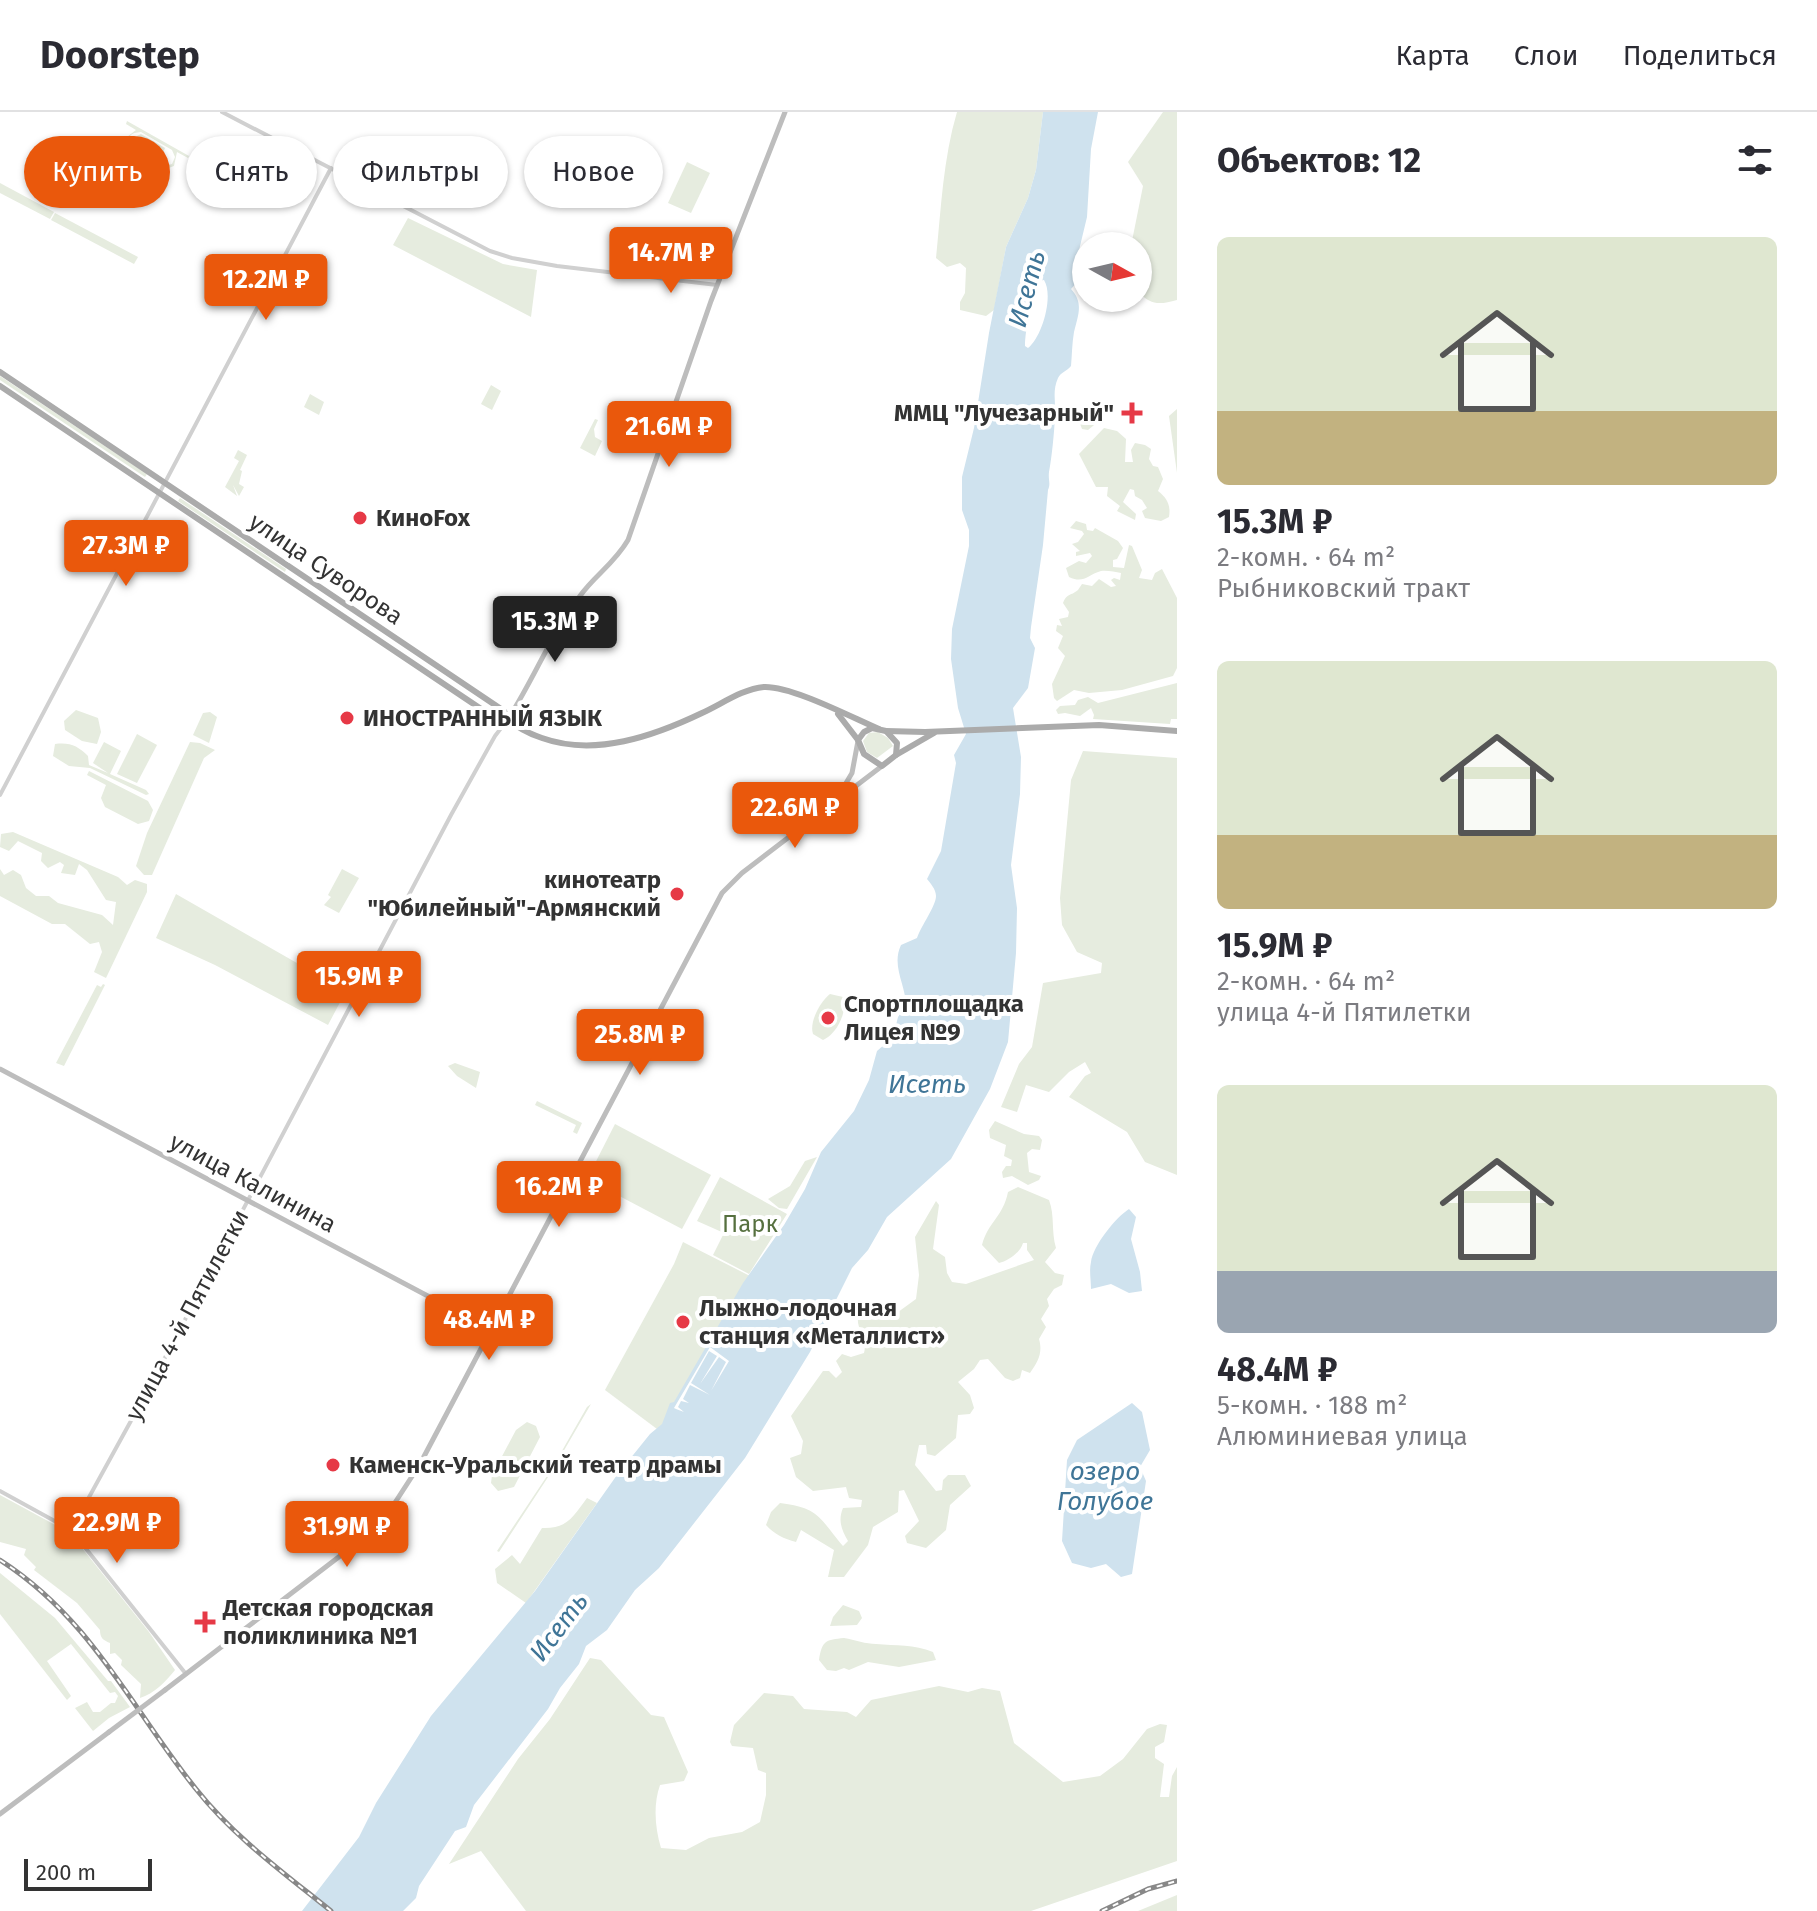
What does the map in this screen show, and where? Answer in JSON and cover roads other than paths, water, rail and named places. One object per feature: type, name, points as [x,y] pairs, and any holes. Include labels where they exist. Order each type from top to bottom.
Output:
[{"type":"main road","points":[[508,719],[581,594],[610,567],[628,540],[717,285],[785,112]]},
{"type":"main road","name":"улица Суворова","points":[[0,372],[504,711],[508,719],[550,741],[585,745],[633,739],[666,729],[758,688],[784,689],[882,730]]},
{"type":"main road","name":"улица Суворова","points":[[0,386],[499,721],[508,719]]},
{"type":"main road","points":[[832,709],[849,726],[866,757],[882,766]]},
{"type":"main road","points":[[831,804],[852,773],[858,740],[864,732],[1112,726],[1177,731]]},
{"type":"main road","points":[[882,730],[896,740],[896,755]]},
{"type":"main road","points":[[0,1814],[357,1543],[387,1515],[420,1464],[722,893],[742,873],[896,755],[922,738],[950,730]]},
{"type":"main road","name":"улица Калинина","points":[[0,1069],[490,1329]]},
{"type":"street","points":[[222,112],[469,242],[512,258],[717,285]]},
{"type":"street","points":[[0,795],[331,168]]},
{"type":"street","name":"улица 4-й Пятилетки","points":[[71,1530],[451,815],[495,736],[508,719]]},
{"type":"street","points":[[0,1491],[71,1530],[186,1674]]},
{"type":"water","name":"Исеть","points":[[1043,112],[1098,112],[1091,149],[1087,217],[1083,232],[1072,232],[1072,312],[1078,312],[1071,366],[1059,376],[1055,388],[1055,423],[1043,545],[1030,638],[1035,648],[1028,688],[1013,708],[1021,757],[1020,794],[1011,865],[1017,908],[1016,953],[1008,1042],[990,1089],[951,1159],[887,1217],[868,1250],[852,1268],[810,1352],[745,1458],[659,1568],[635,1590],[607,1630],[586,1646],[579,1664],[548,1709],[474,1805],[466,1827],[455,1831],[419,1886],[416,1898],[403,1911],[302,1911],[359,1837],[376,1803],[431,1716],[535,1591],[617,1475],[662,1424],[670,1403],[674,1402],[743,1283],[784,1225],[805,1189],[821,1152],[854,1111],[869,1080],[877,1051],[893,1037],[898,1017],[906,1006],[898,953],[901,945],[917,938],[935,900],[935,891],[927,879],[941,851],[956,763],[954,755],[966,734],[958,708],[951,659],[952,629],[969,546],[969,530],[962,510],[962,477],[974,428],[1006,247],[1028,198],[1036,170]],"holes":[[[1044,280],[1048,296],[1038,335],[1028,348],[1025,346],[1029,312],[1039,281]]]},
{"type":"water","points":[[1129,1209],[1136,1217],[1131,1239],[1142,1291],[1129,1293],[1111,1284],[1091,1289],[1090,1265],[1096,1248],[1111,1226]]},
{"type":"water","name":"озеро Голубое","points":[[1132,1403],[1142,1412],[1150,1450],[1140,1467],[1146,1481],[1132,1574],[1121,1577],[1106,1564],[1091,1568],[1072,1563],[1062,1541],[1067,1460],[1077,1440]]},
{"type":"railway","points":[[0,1560],[32,1583],[85,1637],[196,1789],[227,1823],[331,1911]]},
{"type":"railway","points":[[1102,1911],[1148,1889],[1177,1881]]},
{"type":"place","name":"ММЦ \"Лучезарный\"","points":[[1132,413]]},
{"type":"place","name":"КиноFox","points":[[360,518]]},
{"type":"place","name":"ИНОСТРАННЫЙ ЯЗЫК","points":[[347,718]]},
{"type":"place","name":"кинотеатр \"Юбилейный\"-Армянский","points":[[677,894]]},
{"type":"place","name":"Спортплощадка Лицея №9","points":[[828,1018]]},
{"type":"place","name":"Лыжно-лодочная станция «Металлист»","points":[[683,1322]]},
{"type":"place","name":"Каменск-Уральский театр драмы","points":[[333,1465]]},
{"type":"place","name":"Детская городская поликлиника №1","points":[[205,1622]]},
{"type":"park label","name":"Парк","points":[[750,1224]]}]
